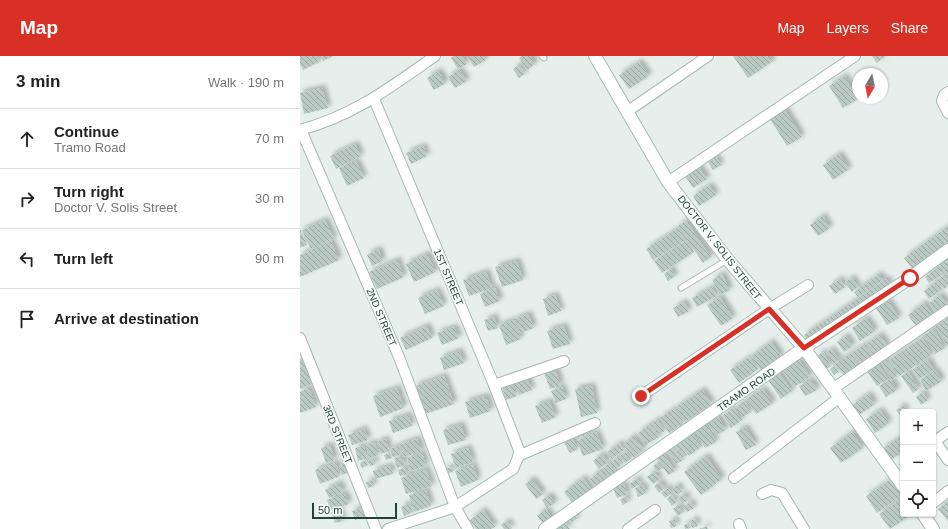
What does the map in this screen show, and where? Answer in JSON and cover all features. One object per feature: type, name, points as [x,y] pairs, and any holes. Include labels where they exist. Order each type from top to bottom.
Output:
[{"type":"street","points":[[301,130],[337,118],[374,99],[435,56]]},
{"type":"street","name":"DOCTOR V. SOLIS STREET","points":[[595,56],[668,182],[728,260],[804,348],[900,482]]},
{"type":"street","points":[[628,111],[708,56]]},
{"type":"street","points":[[668,182],[855,56]]},
{"type":"street","points":[[948,92],[944,95],[942,101],[948,113]]},
{"type":"street","name":"1ST STREET","points":[[374,99],[494,385],[520,453],[518,456]]},
{"type":"street","name":"2ND STREET","points":[[301,130],[399,357],[455,507],[468,529]]},
{"type":"street","name":"TRAMO ROAD","points":[[545,529],[804,348],[910,278],[948,250]]},
{"type":"street","points":[[641,396],[769,309],[808,285]]},
{"type":"street","points":[[734,478],[837,392],[948,310]]},
{"type":"street","name":"3RD STREET","points":[[300,338],[376,529]]},
{"type":"street","points":[[494,385],[564,361]]},
{"type":"street","points":[[388,529],[455,507],[513,469],[518,456],[595,423]]},
{"type":"street","points":[[948,432],[935,441],[948,460]]},
{"type":"street","points":[[762,494],[771,490],[782,493],[804,529]]},
{"type":"street","points":[[936,501],[948,491]]},
{"type":"street","points":[[628,529],[655,510]]},
{"type":"street","points":[[925,517],[933,529]]},
{"type":"lane","points":[[681,288],[728,260]]},
{"type":"building","points":[[300,56],[319,56],[321,61],[303,70],[300,64]]},
{"type":"building","points":[[321,56],[333,56],[323,61]]},
{"type":"building","points":[[454,56],[462,56],[467,64],[458,69],[451,58]]},
{"type":"building","points":[[467,56],[483,56],[486,60],[474,67]]},
{"type":"building","points":[[522,56],[530,56],[535,64],[527,70],[519,58]]},
{"type":"building","points":[[733,56],[769,56],[773,61],[748,78]]},
{"type":"building","points":[[872,56],[885,56],[877,63]]},
{"type":"building","points":[[639,62],[649,76],[629,89],[619,75]]},
{"type":"building","points":[[519,65],[525,74],[519,78],[513,69]]},
{"type":"building","points":[[459,70],[467,81],[455,88],[448,77]]},
{"type":"building","points":[[438,71],[446,83],[434,90],[427,78]]},
{"type":"building","points":[[844,76],[852,89],[852,103],[843,108],[829,86]]},
{"type":"building","points":[[322,88],[328,108],[304,114],[300,93]]},
{"type":"building","points":[[783,107],[802,137],[787,146],[768,116]]},
{"type":"building","points":[[355,144],[361,156],[336,169],[330,156]]},
{"type":"building","points":[[423,146],[427,156],[411,164],[406,153]]},
{"type":"building","points":[[839,154],[849,169],[833,180],[823,165]]},
{"type":"building","points":[[716,157],[721,165],[713,170],[708,162]]},
{"type":"building","points":[[356,161],[364,178],[347,186],[339,168]]},
{"type":"building","points":[[699,167],[707,179],[693,188],[685,176]]},
{"type":"building","points":[[709,185],[716,195],[699,206],[693,196]]},
{"type":"building","points":[[823,216],[830,228],[818,236],[810,225]]},
{"type":"building","points":[[325,220],[334,239],[311,249],[302,230]]},
{"type":"building","points":[[686,221],[711,257],[703,263],[678,226]]},
{"type":"building","points":[[948,226],[948,247],[914,271],[904,258]]},
{"type":"building","points":[[678,228],[685,240],[653,260],[646,249]]},
{"type":"building","points":[[300,229],[307,245],[300,248]]},
{"type":"building","points":[[687,240],[694,252],[662,273],[654,261]]},
{"type":"building","points":[[331,241],[339,260],[300,277],[300,255]]},
{"type":"building","points":[[378,249],[383,261],[372,266],[367,255]]},
{"type":"building","points":[[427,254],[436,272],[414,282],[406,264]]},
{"type":"building","points":[[948,257],[948,274],[947,275],[939,264]]},
{"type":"building","points":[[397,260],[404,277],[377,289],[369,272]]},
{"type":"building","points":[[517,261],[523,280],[502,287],[495,267]]},
{"type":"building","points":[[938,267],[943,274],[929,283],[925,277]]},
{"type":"building","points":[[671,269],[675,276],[668,281],[664,274]]},
{"type":"building","points":[[486,272],[492,288],[469,296],[463,280]]},
{"type":"building","points":[[722,274],[730,290],[720,295],[712,280]]},
{"type":"building","points":[[879,274],[883,280],[858,297],[854,292]]},
{"type":"building","points":[[945,274],[948,278],[948,286],[944,289],[937,280]]},
{"type":"building","points":[[852,278],[858,287],[852,292],[845,282]]},
{"type":"building","points":[[840,279],[845,287],[835,294],[829,286]]},
{"type":"building","points":[[886,279],[891,285],[808,342],[804,335]]},
{"type":"building","points":[[937,281],[942,289],[929,299],[924,291]]},
{"type":"building","points":[[712,287],[717,296],[697,307],[692,298]]},
{"type":"building","points":[[495,288],[500,301],[485,307],[480,294]]},
{"type":"building","points":[[437,290],[444,306],[425,314],[418,298]]},
{"type":"building","points":[[555,295],[561,311],[548,316],[543,299]]},
{"type":"building","points":[[940,295],[948,305],[936,313],[929,303]]},
{"type":"building","points":[[720,297],[733,318],[721,326],[707,305]]},
{"type":"building","points":[[888,301],[899,318],[887,325],[876,308]]},
{"type":"building","points":[[684,302],[689,311],[678,317],[673,308]]},
{"type":"building","points":[[924,303],[934,317],[918,329],[908,315]]},
{"type":"building","points":[[528,314],[534,328],[520,333],[515,319]]},
{"type":"building","points":[[494,317],[498,328],[488,331],[484,320]]},
{"type":"building","points":[[866,318],[875,331],[860,341],[852,328]]},
{"type":"building","points":[[947,319],[948,320],[948,347],[935,326]]},
{"type":"building","points":[[514,320],[521,339],[506,345],[499,325]]},
{"type":"building","points":[[427,326],[432,338],[406,350],[400,338]]},
{"type":"building","points":[[564,326],[570,344],[553,349],[547,331]]},
{"type":"building","points":[[454,327],[459,338],[442,345],[437,333]]},
{"type":"building","points":[[934,329],[945,348],[935,354],[923,335]]},
{"type":"building","points":[[880,335],[888,347],[874,355],[866,344]]},
{"type":"building","points":[[846,336],[853,346],[844,352],[837,342]]},
{"type":"building","points":[[922,338],[933,354],[899,376],[889,360]]},
{"type":"building","points":[[771,342],[781,356],[761,370],[751,356]]},
{"type":"building","points":[[865,344],[874,357],[861,365],[852,353]]},
{"type":"building","points":[[831,349],[839,360],[834,364],[826,353]]},
{"type":"building","points":[[459,351],[464,363],[444,370],[440,358]]},
{"type":"building","points":[[823,352],[831,366],[826,369],[817,356]]},
{"type":"building","points":[[851,353],[860,367],[845,377],[835,364]]},
{"type":"building","points":[[306,357],[316,382],[300,389],[300,359]]},
{"type":"building","points":[[750,357],[758,369],[739,383],[730,370]]},
{"type":"building","points":[[886,359],[897,376],[892,380],[881,363]]},
{"type":"building","points":[[799,360],[810,377],[794,387],[783,371]]},
{"type":"building","points":[[928,360],[934,370],[919,379],[913,369]]},
{"type":"building","points":[[878,363],[888,379],[877,386],[866,370]]},
{"type":"building","points":[[835,366],[839,372],[834,375],[830,369]]},
{"type":"building","points":[[555,369],[561,385],[550,389],[544,373]]},
{"type":"building","points":[[935,370],[942,381],[926,391],[920,380]]},
{"type":"building","points":[[908,372],[919,389],[913,393],[901,376]]},
{"type":"building","points":[[779,373],[792,391],[781,399],[768,380]]},
{"type":"building","points":[[444,376],[454,404],[425,414],[415,386]]},
{"type":"building","points":[[527,378],[532,390],[519,395],[514,383]]},
{"type":"building","points":[[890,379],[897,390],[886,397],[879,386]]},
{"type":"building","points":[[811,380],[817,390],[805,396],[799,386]]},
{"type":"building","points":[[512,383],[517,396],[506,400],[502,387]]},
{"type":"building","points":[[592,386],[597,413],[581,417],[575,389]]},
{"type":"building","points":[[562,387],[566,399],[556,403],[551,391]]},
{"type":"building","points":[[309,388],[316,407],[300,413],[300,392]]},
{"type":"building","points":[[397,388],[404,408],[380,417],[373,396]]},
{"type":"building","points":[[763,389],[773,403],[756,414],[746,399]]},
{"type":"building","points":[[702,390],[712,404],[685,422],[676,407]]},
{"type":"building","points":[[923,392],[928,400],[921,405],[916,397]]},
{"type":"building","points":[[868,394],[875,404],[859,415],[852,405]]},
{"type":"building","points":[[486,396],[491,411],[470,418],[465,402]]},
{"type":"building","points":[[549,401],[556,417],[542,423],[535,406]]},
{"type":"building","points":[[745,401],[751,412],[743,417],[736,407]]},
{"type":"building","points":[[903,406],[905,409],[900,409],[900,416],[896,410]]},
{"type":"building","points":[[675,408],[684,423],[669,433],[660,418]]},
{"type":"building","points":[[734,408],[742,420],[731,428],[723,415]]},
{"type":"building","points":[[880,410],[889,423],[875,433],[866,419]]},
{"type":"building","points":[[408,415],[412,426],[393,433],[389,421]]},
{"type":"building","points":[[718,417],[726,430],[715,436],[708,423]]},
{"type":"building","points":[[657,419],[665,431],[659,434],[652,423]]},
{"type":"building","points":[[705,422],[716,442],[705,448],[694,429]]},
{"type":"building","points":[[651,424],[659,437],[646,445],[638,433]]},
{"type":"building","points":[[461,425],[466,440],[448,445],[443,430]]},
{"type":"building","points":[[745,427],[756,445],[746,450],[736,432]]},
{"type":"building","points":[[364,429],[368,440],[352,445],[348,435]]},
{"type":"building","points":[[587,430],[589,434],[578,438],[576,434]]},
{"type":"building","points":[[596,432],[603,449],[583,456],[577,441]]},
{"type":"building","points":[[692,432],[702,446],[689,456],[678,441]]},
{"type":"building","points":[[852,432],[863,448],[841,463],[830,448]]},
{"type":"building","points":[[633,436],[644,449],[634,458],[623,445]]},
{"type":"building","points":[[572,438],[578,449],[570,453],[564,443]]},
{"type":"building","points":[[899,438],[900,454],[889,461],[882,449]]},
{"type":"building","points":[[386,439],[389,451],[381,454],[377,442]]},
{"type":"building","points":[[417,439],[422,451],[404,457],[399,445]]},
{"type":"building","points":[[375,443],[379,455],[369,458],[366,445]]},
{"type":"building","points":[[620,443],[624,450],[612,459],[607,452]]},
{"type":"building","points":[[678,443],[687,455],[682,458],[674,446]]},
{"type":"building","points":[[330,445],[335,460],[326,463],[321,448]]},
{"type":"building","points":[[672,445],[682,461],[676,464],[666,449]]},
{"type":"building","points":[[364,446],[367,458],[358,461],[355,448]]},
{"type":"building","points":[[398,446],[401,454],[393,457],[390,449]]},
{"type":"building","points":[[468,448],[473,462],[456,468],[451,454]]},
{"type":"building","points":[[626,452],[631,459],[625,463],[620,456]]},
{"type":"building","points":[[390,453],[392,458],[386,460],[384,455]]},
{"type":"building","points":[[422,453],[426,466],[411,471],[407,458]]},
{"type":"building","points":[[602,454],[608,462],[599,469],[593,461]]},
{"type":"building","points":[[664,454],[675,471],[668,475],[657,458]]},
{"type":"building","points":[[402,456],[405,465],[397,468],[394,458]]},
{"type":"building","points":[[706,456],[722,479],[701,495],[684,472]]},
{"type":"building","points":[[618,457],[623,463],[615,470],[610,463]]},
{"type":"building","points":[[374,459],[376,464],[370,466],[368,461]]},
{"type":"building","points":[[366,460],[368,465],[362,468],[360,463]]},
{"type":"building","points":[[348,462],[352,471],[342,475],[339,466]]},
{"type":"building","points":[[659,462],[663,468],[657,472],[653,466]]},
{"type":"building","points":[[336,463],[340,476],[320,484],[315,470]]},
{"type":"building","points":[[608,464],[616,473],[610,478],[603,469]]},
{"type":"building","points":[[473,465],[478,480],[461,487],[455,471]]},
{"type":"building","points":[[390,466],[393,474],[375,479],[373,471]]},
{"type":"building","points":[[408,467],[409,473],[400,476],[398,470]]},
{"type":"building","points":[[453,467],[454,471],[446,474],[444,469]]},
{"type":"building","points":[[426,469],[432,486],[406,494],[401,478]]},
{"type":"building","points":[[600,470],[608,479],[597,489],[589,480]]},
{"type":"building","points":[[654,472],[660,479],[653,484],[647,477]]},
{"type":"building","points":[[583,478],[593,492],[574,505],[564,492]]},
{"type":"building","points":[[532,479],[543,494],[536,499],[525,484]]},
{"type":"building","points":[[637,479],[641,483],[632,489],[629,484]]},
{"type":"building","points":[[373,480],[374,486],[368,488],[366,482]]},
{"type":"building","points":[[890,480],[900,495],[900,497],[877,513],[866,496]]},
{"type":"building","points":[[660,482],[665,488],[659,493],[654,486]]},
{"type":"building","points":[[339,483],[343,492],[329,498],[325,490]]},
{"type":"building","points":[[624,484],[628,494],[617,498],[613,488]]},
{"type":"building","points":[[643,485],[646,493],[638,497],[635,488]]},
{"type":"building","points":[[677,485],[682,492],[676,495],[672,489]]},
{"type":"building","points":[[668,488],[672,493],[665,498],[661,493]]},
{"type":"building","points":[[426,490],[431,506],[414,512],[409,495]]},
{"type":"building","points":[[345,494],[349,504],[331,510],[327,500]]},
{"type":"building","points":[[685,494],[688,500],[682,504],[678,498]]},
{"type":"building","points":[[549,495],[555,503],[547,508],[542,500]]},
{"type":"building","points":[[671,495],[677,502],[672,506],[667,499]]},
{"type":"building","points":[[626,496],[629,501],[623,505],[620,500]]},
{"type":"building","points":[[900,499],[900,517],[908,517],[890,529],[879,514]]},
{"type":"building","points":[[948,501],[948,521],[938,509]]},
{"type":"building","points":[[691,502],[694,508],[687,512],[684,506]]},
{"type":"building","points":[[410,503],[413,512],[404,516],[401,507]]},
{"type":"building","points":[[678,505],[684,512],[678,516],[673,509]]},
{"type":"building","points":[[362,508],[365,517],[355,520],[352,511]]},
{"type":"building","points":[[339,509],[343,521],[335,523],[331,512]]},
{"type":"building","points":[[546,509],[553,520],[545,526],[537,516]]},
{"type":"building","points":[[483,510],[495,527],[491,529],[476,529],[470,520]]},
{"type":"building","points":[[572,511],[577,518],[571,523],[566,516]]},
{"type":"building","points":[[675,519],[677,526],[671,528],[669,521]]},
{"type":"building","points":[[695,519],[698,526],[692,528],[690,521]]},
{"type":"building","points":[[507,521],[512,528],[511,529],[504,529],[501,525]]},
{"type":"building","points":[[565,522],[570,529],[555,529]]},
{"type":"building","points":[[689,523],[691,528],[685,529],[684,525]]},
{"type":"building","points":[[707,526],[708,529],[699,529]]},
{"type":"route","points":[[641,396],[769,309],[804,348],[910,278]]}]
